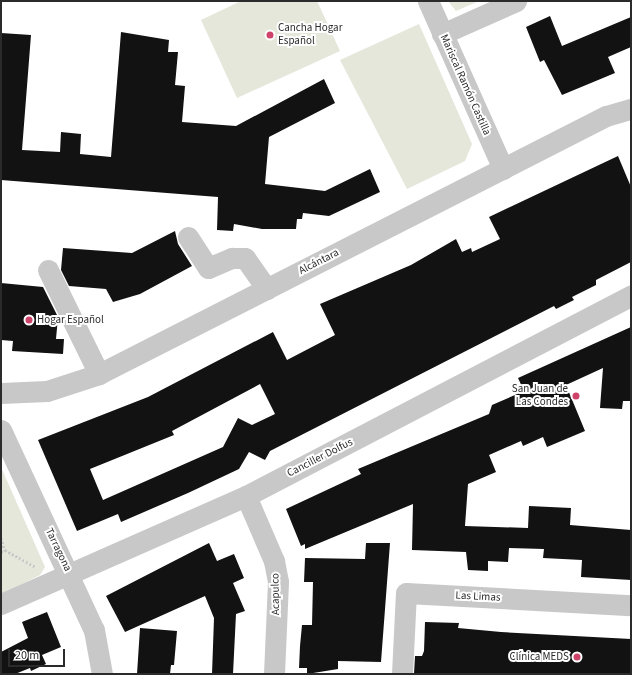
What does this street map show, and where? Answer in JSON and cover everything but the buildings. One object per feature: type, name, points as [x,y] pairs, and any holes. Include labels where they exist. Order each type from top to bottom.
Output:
[{"type":"street","name":"Mariscal Ramón Castilla","points":[[428,1],[503,169]]},
{"type":"street","points":[[442,34],[516,1]]},
{"type":"street","name":"Alcántara","points":[[1,393],[47,391],[99,374],[606,116],[631,108]]},
{"type":"street","points":[[188,237],[208,268],[232,258],[244,258],[267,289]]},
{"type":"street","points":[[48,270],[99,374]]},
{"type":"street","name":"Canciller Dolfus","points":[[1,604],[70,576],[246,496],[631,296]]},
{"type":"street","name":"Tarragona","points":[[1,430],[70,576],[98,642],[102,674]]},
{"type":"street","name":"Acapulco","points":[[246,496],[274,561],[278,582],[274,674]]},
{"type":"street","name":"Las Limas","points":[[402,674],[406,593],[631,605]]},
{"type":"path","points":[[1,538],[5,550],[44,570]]},
{"type":"path","points":[[1,552],[5,550]]},
{"type":"shaded area","name":"Cancha Hogar Español","points":[[241,1],[317,1],[340,51],[237,98],[201,20]]},
{"type":"shaded area","points":[[448,1],[479,1],[456,11]]},
{"type":"shaded area","points":[[419,24],[472,144],[465,161],[407,189],[340,60]]},
{"type":"shaded area","points":[[1,467],[45,567],[40,575],[1,595]]},
{"type":"place","name":"Cancha Hogar Español","points":[[270,35]]},
{"type":"place","name":"Hogar Español","points":[[29,320]]},
{"type":"place","name":"San Juan de Las Condes","points":[[576,396]]},
{"type":"place","name":"Clínica MEDS","points":[[577,657]]}]
